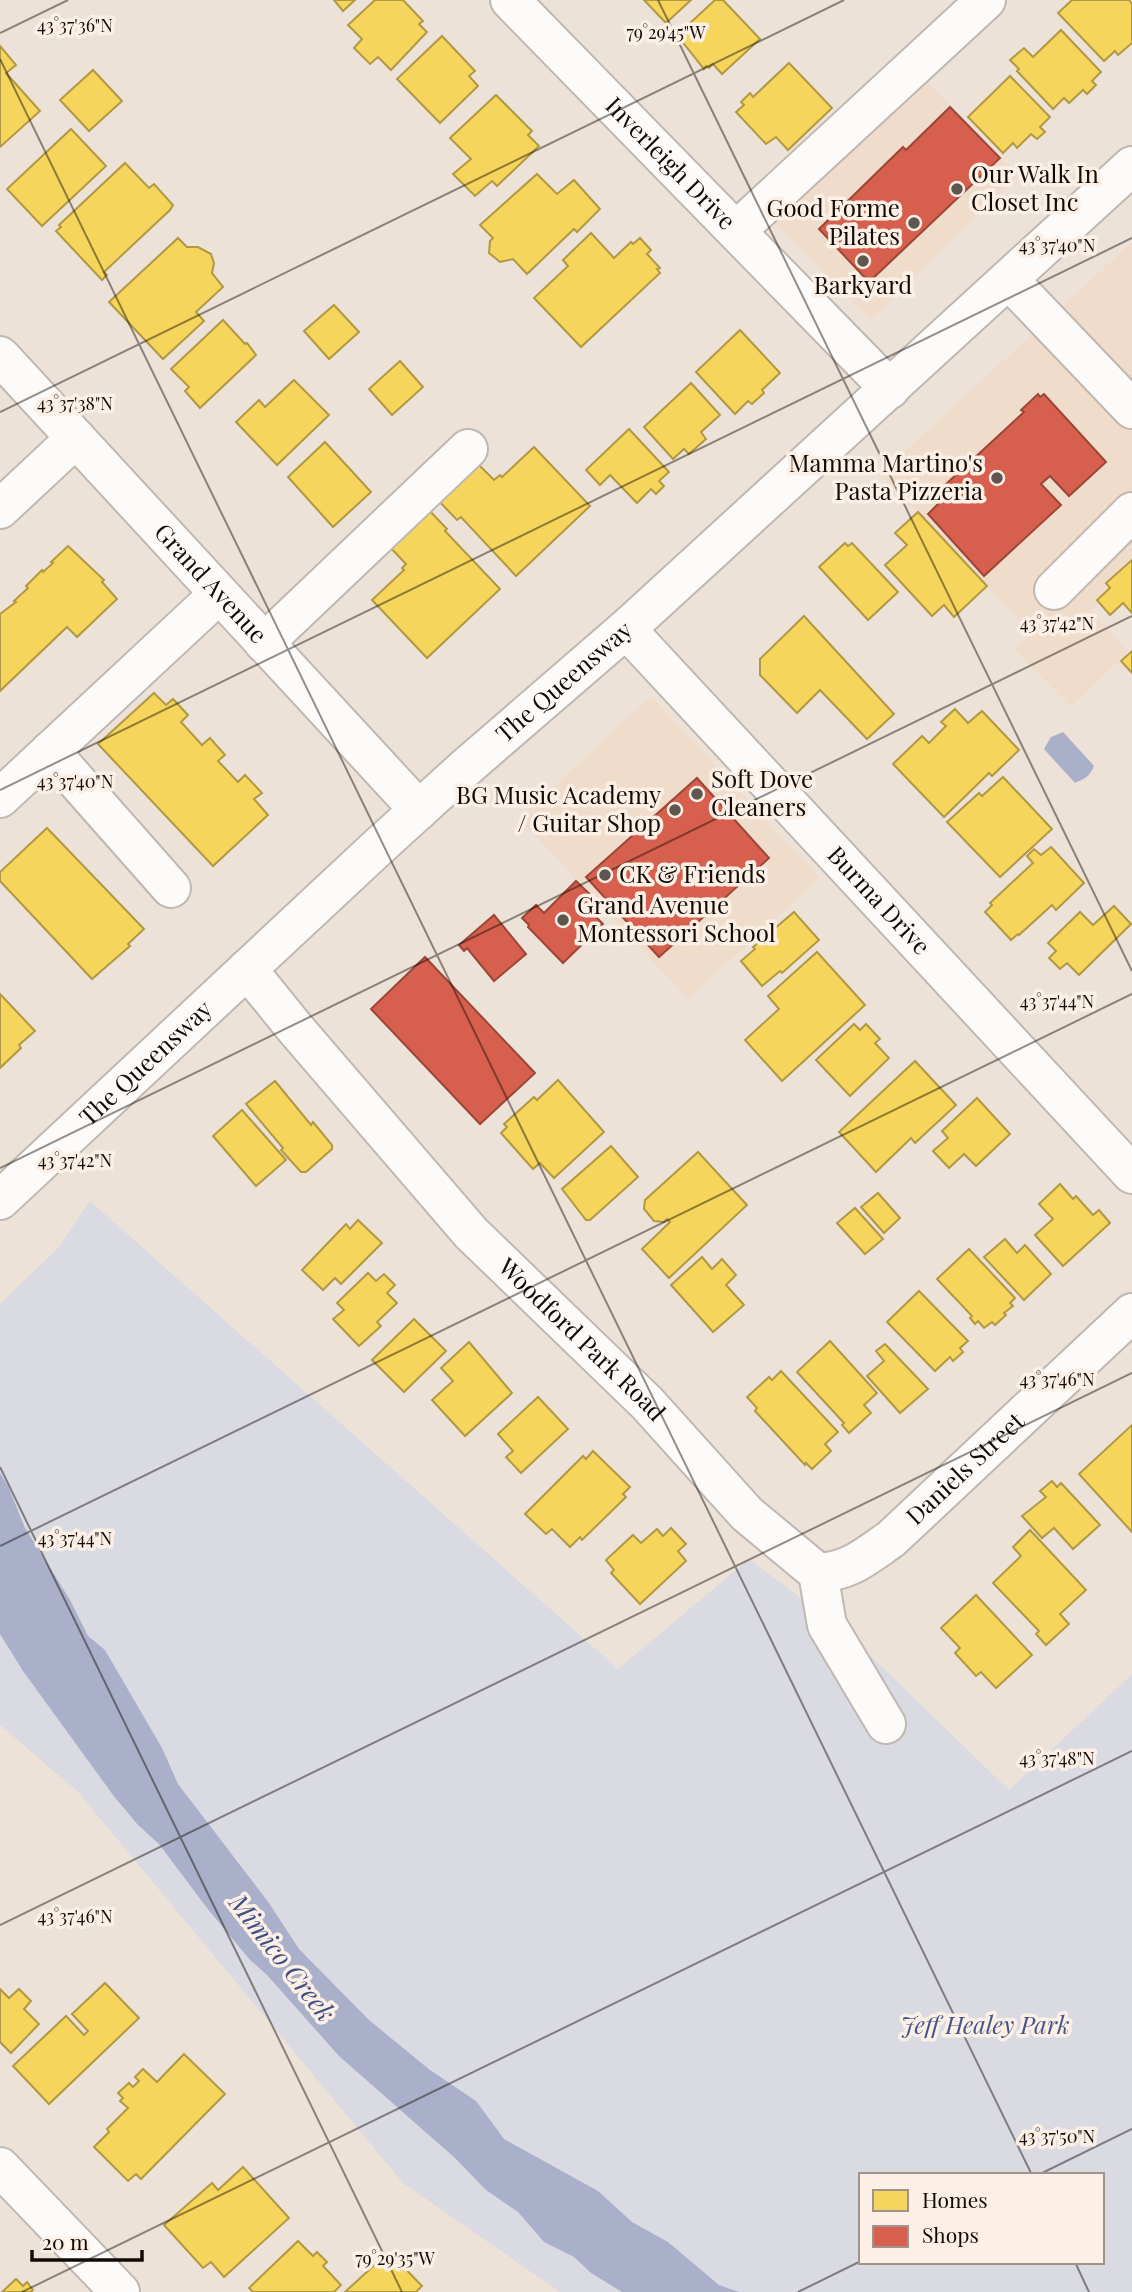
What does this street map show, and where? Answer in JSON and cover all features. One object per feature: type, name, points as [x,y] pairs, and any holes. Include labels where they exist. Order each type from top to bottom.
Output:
[{"type":"street","name":"Inverleigh Drive","points":[[510,0],[890,389]]},
{"type":"street","points":[[736,231],[986,0]]},
{"type":"street","name":"The Queensway","points":[[0,1200],[419,810],[626,629],[1132,166]]},
{"type":"street","points":[[1009,280],[1132,409]]},
{"type":"street","name":"Grand Avenue","points":[[0,356],[419,810]]},
{"type":"street","points":[[0,509],[76,438]]},
{"type":"street","points":[[264,643],[468,449]]},
{"type":"street","points":[[1055,590],[1132,512]]},
{"type":"street","points":[[0,798],[219,594]]},
{"type":"street","name":"Burma Drive","points":[[626,629],[1132,1174]]},
{"type":"street","points":[[50,751],[171,888]]},
{"type":"street","name":"Woodford Park Road","points":[[247,969],[471,1233],[647,1403],[747,1514],[818,1573]]},
{"type":"street","name":"Daniels Street","points":[[818,1573],[836,1572],[850,1567],[891,1539],[1132,1313]]},
{"type":"street","points":[[818,1573],[827,1625],[886,1724]]},
{"type":"street","points":[[0,2167],[120,2292]]},
{"type":"shaded area","points":[[902,55],[1018,176],[870,320],[754,201]]},
{"type":"shaded area","points":[[1132,242],[1132,576],[1091,610],[1128,652],[1071,707],[1015,650],[1031,632],[880,474]]},
{"type":"shaded area","points":[[651,696],[820,878],[688,999],[519,818]]},
{"type":"green space","name":"Jeff Healey Park","points":[[90,1201],[618,1669],[749,1559],[847,1633],[1009,1790],[1132,1674],[1132,2292],[560,2292],[403,2183],[78,1792],[0,1725],[0,1304],[59,1247]]},
{"type":"water","points":[[1063,732],[1094,766],[1087,777],[1075,783],[1044,749],[1051,737]]},
{"type":"water","name":"Mimico Creek","points":[[0,1473],[25,1528],[70,1600],[88,1636],[105,1650],[162,1748],[178,1784],[269,1903],[299,1949],[369,2020],[430,2070],[476,2101],[504,2139],[598,2191],[632,2222],[668,2242],[719,2285],[739,2292],[622,2292],[591,2273],[574,2257],[544,2242],[518,2212],[486,2190],[455,2158],[339,2056],[267,1975],[250,1960],[159,1844],[138,1825],[113,1795],[23,1671],[0,1634]]},
{"type":"building: Homes","points":[[334,0],[355,0],[343,11]]},
{"type":"building: Homes","points":[[375,0],[403,0],[423,21],[419,24],[427,32],[391,70],[378,57],[370,64],[354,48],[362,39],[348,25]]},
{"type":"building: Homes","points":[[644,0],[691,0],[666,23]]},
{"type":"building: Homes","points":[[715,0],[723,0],[760,39],[722,74],[713,64],[704,69],[677,35]]},
{"type":"building: Homes","points":[[1072,0],[1129,0],[1132,4],[1132,43],[1118,55],[1115,51],[1104,61],[1058,13]]},
{"type":"building: Homes","points":[[1061,30],[1101,72],[1092,81],[1096,85],[1087,94],[1083,90],[1069,103],[1064,98],[1053,109],[1010,60],[1024,48],[1033,57]]},
{"type":"building: Homes","points":[[442,36],[475,71],[469,76],[478,86],[440,123],[397,79]]},
{"type":"building: Homes","points":[[0,46],[16,65],[6,73],[40,111],[0,147]]},
{"type":"building: Homes","points":[[789,63],[832,108],[788,150],[776,137],[766,144],[736,112],[744,105],[741,102],[750,93],[753,97]]},
{"type":"building: Homes","points":[[93,70],[122,101],[89,131],[60,100]]},
{"type":"building: Homes","points":[[1010,76],[1050,117],[1040,127],[1045,132],[1037,139],[1031,134],[1017,148],[1013,143],[1003,153],[968,117]]},
{"type":"building: Homes","points":[[496,95],[532,131],[528,135],[539,146],[497,186],[492,181],[475,196],[453,174],[471,159],[450,138]]},
{"type":"building: Homes","points":[[71,129],[106,166],[42,226],[7,189]]},
{"type":"building: Homes","points":[[125,163],[149,188],[154,184],[173,205],[104,272],[107,275],[102,280],[56,231],[61,227],[59,225]]},
{"type":"building: Homes","points":[[537,174],[557,194],[574,180],[600,209],[577,232],[574,229],[527,274],[513,259],[500,262],[489,253],[490,241],[493,238],[480,225]]},
{"type":"building: Homes","points":[[591,233],[614,258],[631,242],[633,244],[640,238],[651,250],[647,254],[660,268],[657,269],[660,273],[581,347],[534,298],[568,266],[563,260]]},
{"type":"building: Homes","points":[[178,238],[187,247],[198,247],[211,254],[214,263],[212,273],[223,287],[196,312],[204,321],[163,359],[109,302]]},
{"type":"building: Homes","points":[[334,305],[359,332],[329,359],[304,331]]},
{"type":"building: Homes","points":[[223,320],[256,355],[200,408],[185,391],[189,387],[171,369]]},
{"type":"building: Homes","points":[[740,330],[780,373],[752,404],[748,401],[735,414],[696,372]]},
{"type":"building: Homes","points":[[400,361],[423,387],[392,415],[369,389]]},
{"type":"building: Homes","points":[[294,380],[329,415],[277,465],[236,422],[259,400],[265,407]]},
{"type":"building: Homes","points":[[691,383],[720,415],[701,432],[706,439],[689,454],[684,449],[673,459],[644,427]]},
{"type":"building: Homes","points":[[629,429],[669,472],[659,481],[664,486],[656,494],[651,489],[637,503],[610,475],[600,485],[586,470]]},
{"type":"building: Homes","points":[[325,442],[371,492],[333,527],[288,477]]},
{"type":"building: Homes","points":[[534,447],[590,506],[516,576],[461,517],[457,520],[436,498],[475,461],[494,480],[500,475],[502,477]]},
{"type":"building: Homes","points":[[425,506],[500,589],[427,658],[372,600],[404,570],[402,568],[406,564],[386,543]]},
{"type":"building: Homes","points":[[918,512],[987,586],[954,617],[944,605],[932,616],[885,565],[907,545],[895,533]]},
{"type":"building: Homes","points":[[845,543],[848,546],[852,543],[898,592],[868,620],[819,567]]},
{"type":"building: Homes","points":[[68,546],[104,580],[102,582],[117,599],[77,637],[67,627],[0,691],[0,614],[16,602],[14,601],[28,588],[26,586]]},
{"type":"building: Homes","points":[[1132,560],[1132,613],[1123,603],[1110,615],[1097,600],[1110,588],[1106,583]]},
{"type":"building: Homes","points":[[804,616],[894,714],[867,739],[820,690],[797,713],[760,675],[760,659]]},
{"type":"building: Homes","points":[[1132,651],[1132,673],[1121,661]]},
{"type":"building: Homes","points":[[154,693],[166,705],[173,699],[188,715],[181,722],[202,745],[210,738],[225,755],[218,761],[238,782],[245,775],[262,793],[254,799],[268,815],[213,866],[98,744]]},
{"type":"building: Homes","points":[[955,709],[968,723],[982,711],[1019,750],[992,776],[989,773],[944,817],[893,764],[922,736],[929,743],[946,726],[941,722]]},
{"type":"building: Homes","points":[[1003,777],[1052,829],[1000,877],[947,822],[979,793],[982,796]]},
{"type":"building: Homes","points":[[47,828],[144,929],[128,944],[130,946],[92,979],[0,881],[0,872]]},
{"type":"building: Homes","points":[[1051,847],[1084,883],[1056,910],[1052,905],[1011,940],[985,912],[992,905],[990,903],[1033,863],[1027,856],[1034,849],[1041,855]]},
{"type":"building: Homes","points":[[1114,906],[1131,924],[1079,975],[1067,963],[1060,969],[1049,958],[1056,951],[1048,943],[1080,912],[1093,925]]},
{"type":"building: Homes","points":[[794,912],[819,940],[782,973],[780,971],[762,986],[741,961],[755,949],[753,947]]},
{"type":"building: Homes","points":[[817,952],[865,1005],[782,1081],[745,1040],[779,1009],[768,996]]},
{"type":"building: Homes","points":[[0,994],[35,1031],[0,1068]]},
{"type":"building: Homes","points":[[854,1024],[860,1030],[866,1024],[880,1039],[875,1043],[889,1058],[850,1096],[816,1060]]},
{"type":"building: Homes","points":[[915,1061],[956,1105],[915,1143],[911,1138],[876,1172],[839,1132]]},
{"type":"building: Homes","points":[[558,1080],[604,1132],[554,1178],[540,1163],[533,1169],[501,1133],[507,1127],[504,1124],[534,1097],[537,1100]]},
{"type":"building: Homes","points":[[275,1081],[311,1125],[313,1122],[332,1145],[332,1149],[306,1172],[301,1172],[281,1150],[283,1148],[246,1104]]},
{"type":"building: Homes","points":[[977,1098],[1010,1134],[976,1166],[964,1154],[949,1168],[933,1151],[948,1138],[942,1131]]},
{"type":"building: Homes","points":[[242,1110],[286,1160],[256,1186],[213,1136]]},
{"type":"building: Homes","points":[[611,1146],[638,1177],[590,1220],[586,1220],[562,1189]]},
{"type":"building: Homes","points":[[698,1152],[747,1205],[669,1278],[642,1249],[670,1222],[667,1219],[664,1222],[654,1221],[644,1209],[645,1200]]},
{"type":"building: Homes","points":[[1060,1184],[1073,1199],[1076,1196],[1093,1215],[1099,1210],[1110,1223],[1063,1266],[1035,1235],[1053,1219],[1039,1204]]},
{"type":"building: Homes","points":[[878,1193],[900,1218],[884,1233],[861,1207]]},
{"type":"building: Homes","points":[[855,1208],[883,1239],[865,1254],[837,1223]]},
{"type":"building: Homes","points":[[358,1220],[382,1243],[341,1284],[335,1278],[323,1290],[302,1270],[346,1224],[350,1229]]},
{"type":"building: Homes","points":[[1005,1239],[1017,1253],[1025,1245],[1051,1274],[1024,1300],[984,1257]]},
{"type":"building: Homes","points":[[969,1249],[1015,1298],[1010,1303],[1013,1306],[1004,1313],[1006,1315],[995,1325],[992,1322],[984,1328],[978,1321],[975,1324],[970,1318],[972,1316],[937,1279]]},
{"type":"building: Homes","points":[[702,1257],[712,1269],[722,1259],[736,1275],[726,1285],[744,1305],[713,1332],[671,1285]]},
{"type":"building: Homes","points":[[368,1273],[376,1281],[384,1274],[395,1285],[387,1293],[397,1303],[377,1322],[381,1326],[359,1346],[333,1319],[344,1310],[337,1303]]},
{"type":"building: Homes","points":[[919,1291],[968,1341],[960,1348],[963,1352],[953,1361],[950,1357],[935,1371],[887,1322]]},
{"type":"building: Homes","points":[[414,1319],[446,1351],[404,1392],[372,1360]]},
{"type":"building: Homes","points":[[830,1341],[877,1393],[864,1405],[871,1413],[849,1433],[842,1425],[844,1423],[797,1372]]},
{"type":"building: Homes","points":[[469,1342],[512,1393],[465,1436],[432,1400],[453,1381],[441,1368]]},
{"type":"building: Homes","points":[[885,1344],[928,1389],[900,1413],[867,1376],[884,1361],[876,1351]]},
{"type":"building: Homes","points":[[781,1371],[838,1432],[825,1444],[831,1451],[812,1469],[806,1463],[805,1465],[755,1411],[757,1408],[747,1397],[769,1377],[772,1380]]},
{"type":"building: Homes","points":[[538,1397],[568,1429],[521,1473],[506,1457],[513,1451],[498,1434]]},
{"type":"building: Homes","points":[[1132,1425],[1132,1532],[1079,1474]]},
{"type":"building: Homes","points":[[593,1451],[630,1487],[623,1494],[626,1497],[582,1540],[580,1537],[570,1547],[552,1529],[546,1534],[525,1514],[583,1456],[586,1459]]},
{"type":"building: Homes","points":[[1052,1481],[1057,1487],[1061,1483],[1100,1525],[1073,1549],[1054,1528],[1042,1538],[1022,1516],[1046,1497],[1040,1491]]},
{"type":"building: Homes","points":[[671,1528],[686,1544],[678,1551],[686,1561],[640,1604],[611,1573],[614,1570],[606,1560],[633,1535],[641,1543],[657,1529],[663,1536]]},
{"type":"building: Homes","points":[[1030,1530],[1086,1590],[1060,1614],[1069,1624],[1046,1645],[1036,1634],[1039,1631],[993,1583],[1021,1556],[1013,1547]]},
{"type":"building: Homes","points":[[976,1595],[1032,1655],[996,1688],[981,1672],[976,1676],[955,1653],[960,1648],[941,1628]]},
{"type":"building: Homes","points":[[105,1983],[139,2018],[49,2104],[13,2066],[66,2016],[84,2035],[88,2031],[72,2014]]},
{"type":"building: Homes","points":[[0,1989],[9,1998],[19,1989],[31,2001],[24,2009],[39,2024],[11,2053],[0,2042]]},
{"type":"building: Homes","points":[[184,2054],[225,2094],[141,2179],[136,2174],[128,2181],[94,2147],[128,2108],[120,2101],[123,2098],[118,2093],[129,2083],[133,2087],[139,2081],[135,2077],[143,2069],[157,2082]]},
{"type":"building: Homes","points":[[243,2167],[289,2218],[224,2277],[211,2262],[203,2268],[164,2225],[212,2183],[218,2190]]},
{"type":"building: Homes","points":[[298,2241],[313,2256],[317,2252],[327,2262],[323,2266],[341,2285],[334,2292],[253,2292],[249,2288]]},
{"type":"building: Homes","points":[[392,2255],[422,2286],[416,2292],[345,2292],[382,2258],[385,2262]]},
{"type":"building: Homes","points":[[16,2279],[23,2286],[27,2282],[33,2290],[2,2292]]},
{"type":"building: Shops","points":[[950,107],[1000,158],[869,282],[819,229],[903,147],[906,150]]},
{"type":"building: Shops","points":[[1038,394],[1040,397],[1044,394],[1106,462],[1069,496],[1050,476],[1041,484],[1061,505],[984,576],[928,514],[939,503],[932,497],[1024,412],[1021,410]]},
{"type":"building: Shops","points":[[697,778],[769,858],[659,957],[586,877]]},
{"type":"building: Shops","points":[[576,881],[601,905],[593,914],[603,924],[563,963],[522,918],[536,905],[544,913]]},
{"type":"building: Shops","points":[[494,915],[526,954],[494,981],[467,948],[464,951],[459,945]]},
{"type":"building: Shops","points":[[425,957],[535,1073],[480,1124],[371,1009]]},
{"type":"place","name":"Our Walk In Closet Inc","points":[[957,189]]},
{"type":"place","name":"Good Forme Pilates","points":[[914,223]]},
{"type":"place","name":"Barkyard","points":[[863,261]]},
{"type":"place","name":"Mamma Martino's Pasta Pizzeria","points":[[997,478]]},
{"type":"place","name":"Soft Dove Cleaners","points":[[697,794]]},
{"type":"place","name":"BG Music Academy / Guitar Shop","points":[[675,810]]},
{"type":"place","name":"CK & Friends","points":[[605,875]]},
{"type":"place","name":"Grand Avenue Montessori School","points":[[563,920]]}]
